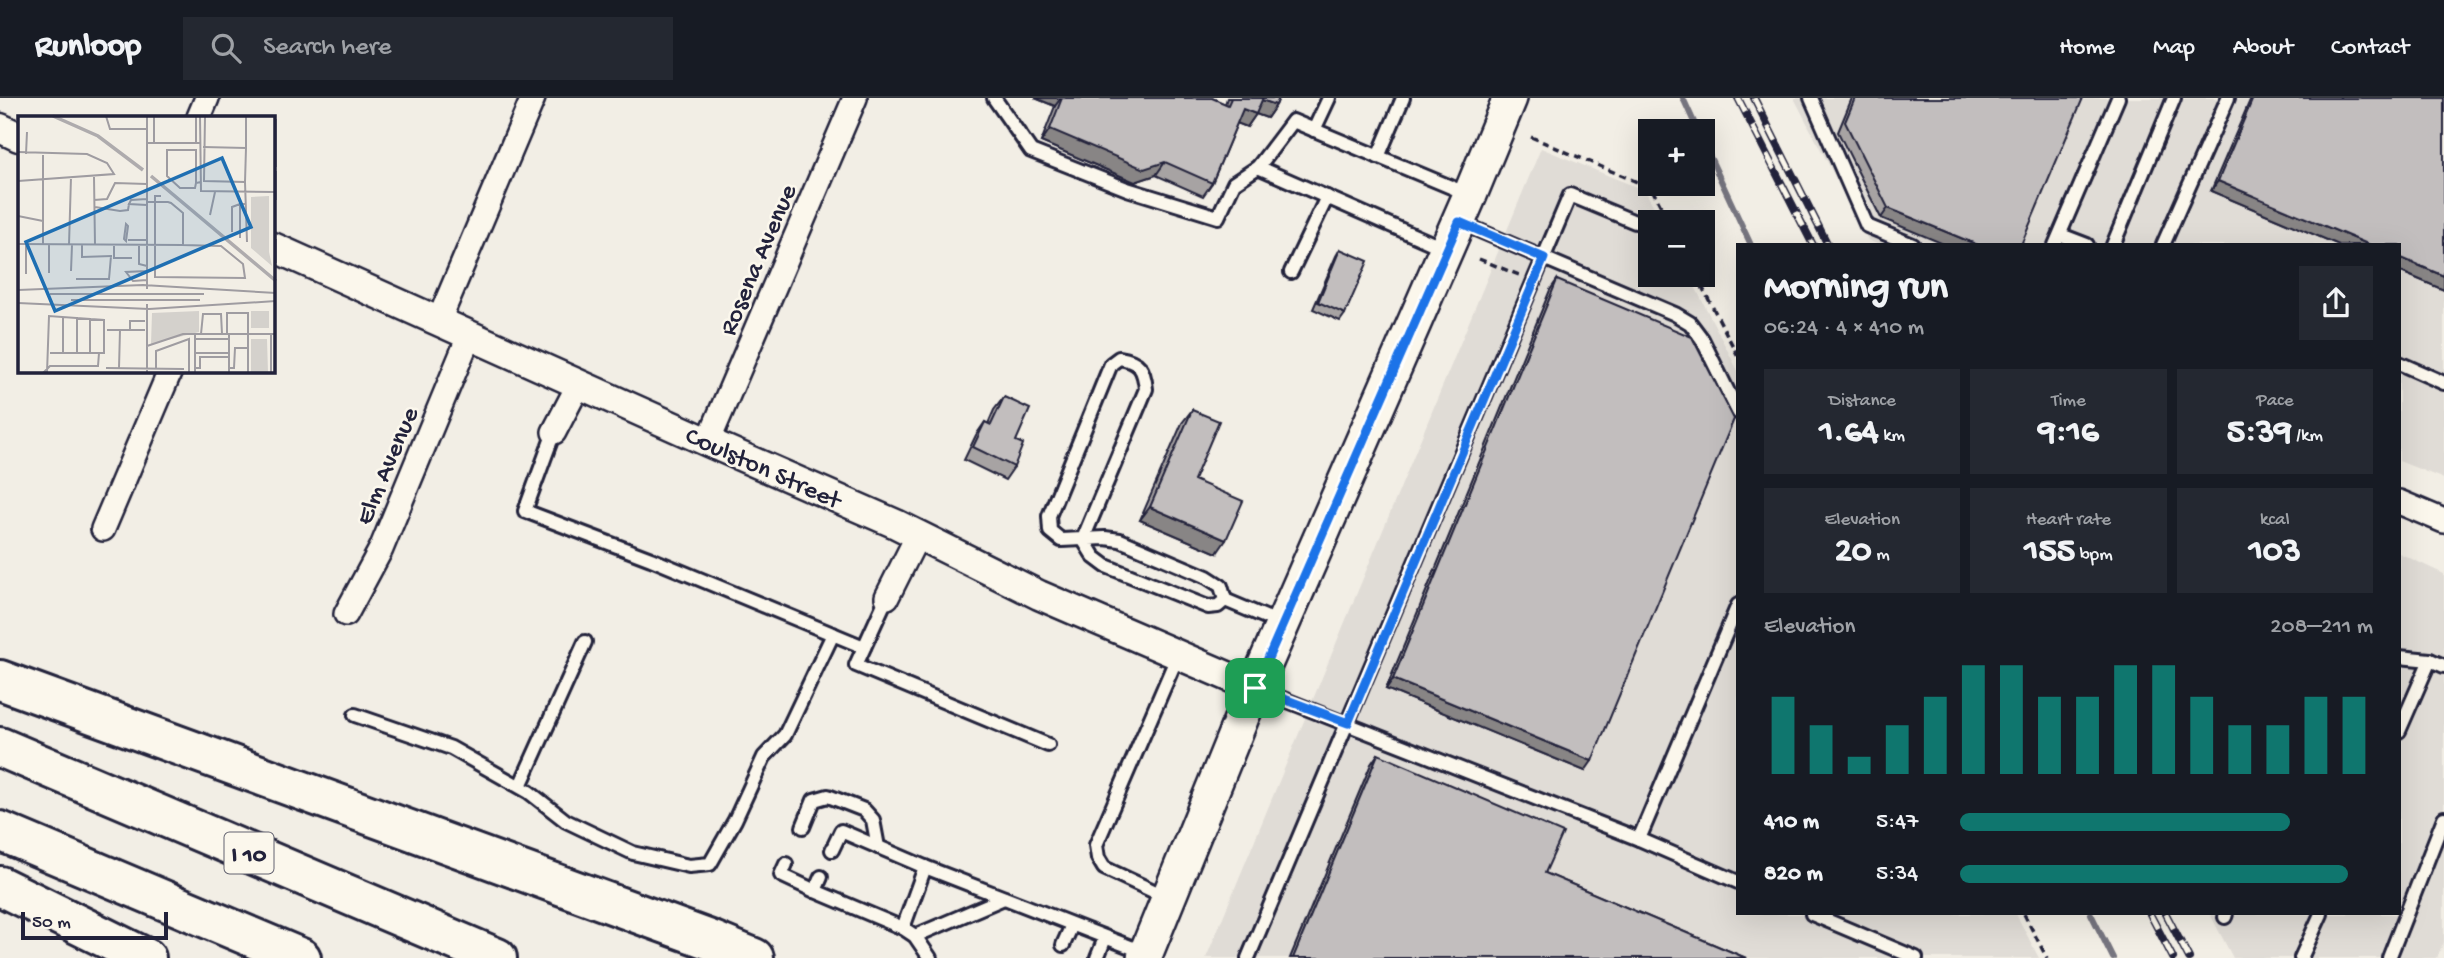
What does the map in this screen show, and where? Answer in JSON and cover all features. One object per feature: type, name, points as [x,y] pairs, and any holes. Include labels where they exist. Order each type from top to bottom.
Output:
[{"type":"highway","points":[[0,680],[713,940],[754,958]]},
{"type":"highway","name":"I 10","points":[[0,747],[498,958]]},
{"type":"highway","points":[[0,831],[301,958]]},
{"type":"highway","points":[[0,886],[146,958]]},
{"type":"main road","points":[[1145,955],[1282,624],[1510,98]]},
{"type":"street","points":[[199,116],[207,98]]},
{"type":"street","points":[[439,320],[533,98]]},
{"type":"street","name":"Rosena Avenue","points":[[708,442],[855,98]]},
{"type":"street","points":[[0,128],[18,137]]},
{"type":"street","name":"Coulston Street","points":[[275,248],[918,535],[1039,595],[1255,688]]},
{"type":"street","name":"Elm Avenue","points":[[346,614],[381,549],[470,334]]},
{"type":"street","points":[[103,529],[169,373]]},
{"type":"street","points":[[554,432],[579,384]]},
{"type":"street","points":[[2401,503],[2444,521]]},
{"type":"street","points":[[887,597],[918,535]]},
{"type":"lane","points":[[994,98],[1031,151],[1128,189],[1218,217],[1234,183],[1258,167],[1293,121],[1378,157],[1458,222]]},
{"type":"lane","points":[[1314,130],[1329,98]]},
{"type":"lane","points":[[1378,157],[1403,98]]},
{"type":"lane","points":[[1811,98],[1867,226],[1908,243]]},
{"type":"lane","points":[[2075,243],[2058,240],[2118,98]]},
{"type":"lane","points":[[2114,243],[2174,98]]},
{"type":"lane","points":[[2164,243],[2228,98]]},
{"type":"lane","points":[[1258,167],[1327,197],[1458,222],[1675,314],[1690,323],[1702,339],[1736,408]]},
{"type":"lane","points":[[1248,958],[1570,195],[1634,222]]},
{"type":"lane","points":[[1291,272],[1327,197]]},
{"type":"lane","points":[[1083,539],[1146,389],[1141,368],[1132,360],[1119,358],[1111,364],[1049,516],[1050,531],[1061,540],[1119,540],[1207,577],[1221,586],[1224,600]]},
{"type":"lane","points":[[2401,364],[2444,383]]},
{"type":"lane","points":[[554,432],[525,511],[651,559],[864,647]]},
{"type":"lane","points":[[1083,539],[1094,557],[1106,566],[1208,607],[1218,606],[1224,600]]},
{"type":"lane","points":[[887,597],[856,665],[1048,745]]},
{"type":"lane","points":[[1224,600],[1282,624]]},
{"type":"lane","points":[[1639,839],[1736,610]]},
{"type":"lane","points":[[355,715],[451,748],[520,786],[566,821],[633,853],[689,866],[710,864],[735,820],[764,757],[785,735],[833,634]]},
{"type":"lane","points":[[520,786],[585,642]]},
{"type":"lane","points":[[1169,899],[1104,868],[1098,858],[1096,845],[1178,655]]},
{"type":"lane","points":[[2401,657],[2430,660],[2444,666]]},
{"type":"lane","points":[[2401,726],[2430,660]]},
{"type":"lane","points":[[1255,688],[1639,839],[1736,881]]},
{"type":"lane","points":[[803,827],[814,800],[828,796],[864,810],[873,820],[877,847]]},
{"type":"lane","points":[[2389,958],[2444,818]]},
{"type":"lane","points":[[832,850],[841,831],[1145,955]]},
{"type":"lane","points":[[786,864],[782,875],[903,928],[915,936],[930,958]]},
{"type":"lane","points":[[903,928],[925,867]]},
{"type":"lane","points":[[816,891],[821,877]]},
{"type":"lane","points":[[915,936],[1004,898]]},
{"type":"lane","points":[[1814,915],[1916,958]]},
{"type":"lane","points":[[2301,958],[2320,915]]},
{"type":"lane","points":[[1063,945],[1072,925]]},
{"type":"lane","points":[[1097,958],[1105,938]]},
{"type":"path","points":[[1531,137],[1649,187],[1663,210]]},
{"type":"path","points":[[1479,259],[1534,281]]},
{"type":"path","points":[[1702,287],[1736,352]]},
{"type":"path","points":[[2025,915],[2047,958]]},
{"type":"shaded area","points":[[1794,98],[2444,98],[2444,479],[2401,462],[2401,243],[1875,243],[1868,240]]},
{"type":"shaded area","points":[[1541,148],[1638,188],[1638,196],[1648,196],[1656,210],[1638,210],[1638,287],[1695,287],[1736,367],[1736,915],[2017,915],[2039,958],[1206,958]]},
{"type":"shaded area","points":[[2401,554],[2444,574],[2444,942],[2437,958],[2233,958],[2211,915],[2401,915]]},
{"type":"building","points":[[1062,98],[1212,98],[1228,105],[1231,98],[1279,98],[1276,105],[1262,100],[1256,114],[1243,109],[1212,183],[1165,162],[1144,169],[1050,129]]},
{"type":"building","points":[[1855,98],[2083,98],[2022,243],[1973,243],[1888,208],[1845,122]]},
{"type":"building","points":[[2253,98],[2444,98],[2444,276],[2401,258],[2401,243],[2365,243],[2218,181]]},
{"type":"building","points":[[1340,249],[1368,261],[1345,314],[1318,302]]},
{"type":"building","points":[[1557,280],[1692,337],[1734,419],[1592,761],[1393,679]]},
{"type":"building","points":[[1004,397],[1030,409],[1016,441],[1023,444],[1014,467],[973,447],[985,422],[991,425]]},
{"type":"building","points":[[1192,410],[1219,421],[1194,480],[1243,501],[1226,540],[1150,507]]},
{"type":"building","points":[[1378,754],[1563,833],[1545,873],[1746,958],[1293,958]]},
{"type":"waterway","points":[[1683,98],[1693,119]]},
{"type":"waterway","points":[[1715,168],[1750,243]]},
{"type":"waterway","points":[[2092,915],[2113,958]]},
{"type":"railway","points":[[1738,98],[1812,243]]},
{"type":"railway","points":[[1754,98],[1827,243]]},
{"type":"railway","points":[[2151,915],[2173,958]]},
{"type":"railway","points":[[2167,915],[2189,958]]},
{"type":"route","points":[[1459,222],[1544,258],[1348,723],[1255,688],[1459,222]]}]
